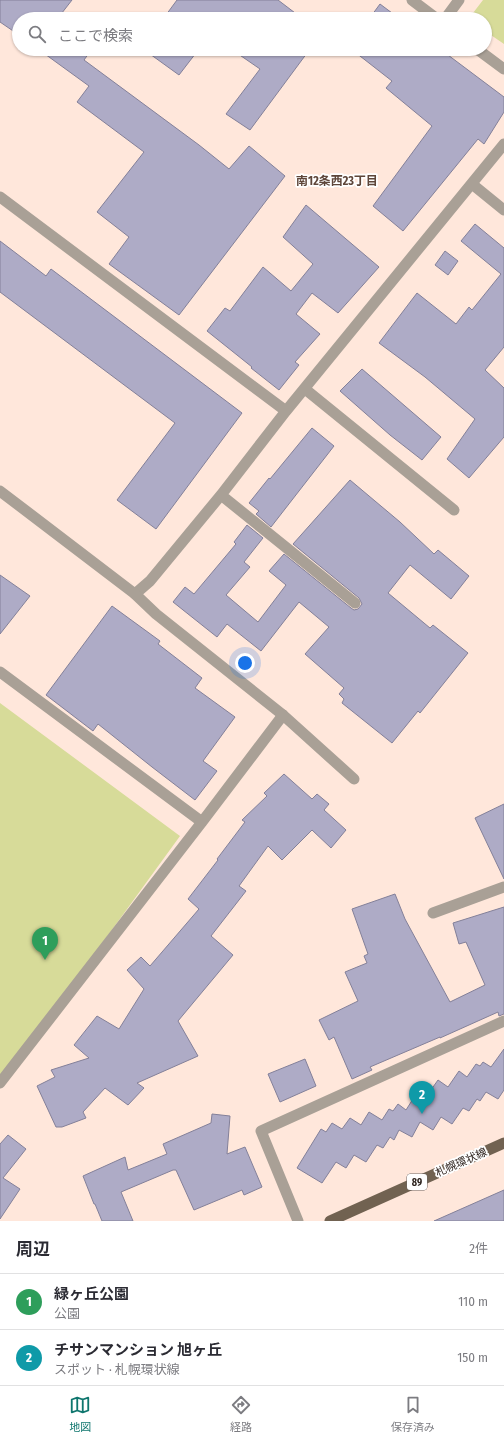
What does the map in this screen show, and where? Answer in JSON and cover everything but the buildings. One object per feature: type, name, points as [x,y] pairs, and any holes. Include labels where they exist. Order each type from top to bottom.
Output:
[{"type":"main road","name":"札幌環状線","points":[[330,1221],[504,1143]]},
{"type":"street","points":[[412,0],[428,12]]},
{"type":"street","points":[[450,12],[459,0]]},
{"type":"street","points":[[486,56],[504,69]]},
{"type":"street","points":[[135,594],[150,581],[286,411],[504,144]]},
{"type":"street","points":[[472,184],[504,210]]},
{"type":"street","points":[[0,197],[286,411]]},
{"type":"street","points":[[305,389],[454,510]]},
{"type":"street","points":[[0,491],[135,594],[156,614],[283,715],[354,779]]},
{"type":"street","points":[[221,494],[355,603]]},
{"type":"street","points":[[0,672],[202,822]]},
{"type":"street","points":[[0,1083],[283,715]]},
{"type":"street","points":[[433,914],[504,888]]},
{"type":"street","points":[[298,1221],[261,1131],[504,1021]]},
{"type":"green space","points":[[483,0],[504,0],[504,44],[492,36],[492,12],[474,12]]},
{"type":"green space","points":[[0,703],[180,836],[0,1084]]},
{"type":"place","name":"緑ヶ丘公園","points":[[45,960]]},
{"type":"place","name":"チサンマンション 旭ヶ丘","points":[[422,1114]]},
{"type":"district","name":"南12条西23丁目","points":[[337,181]]}]
